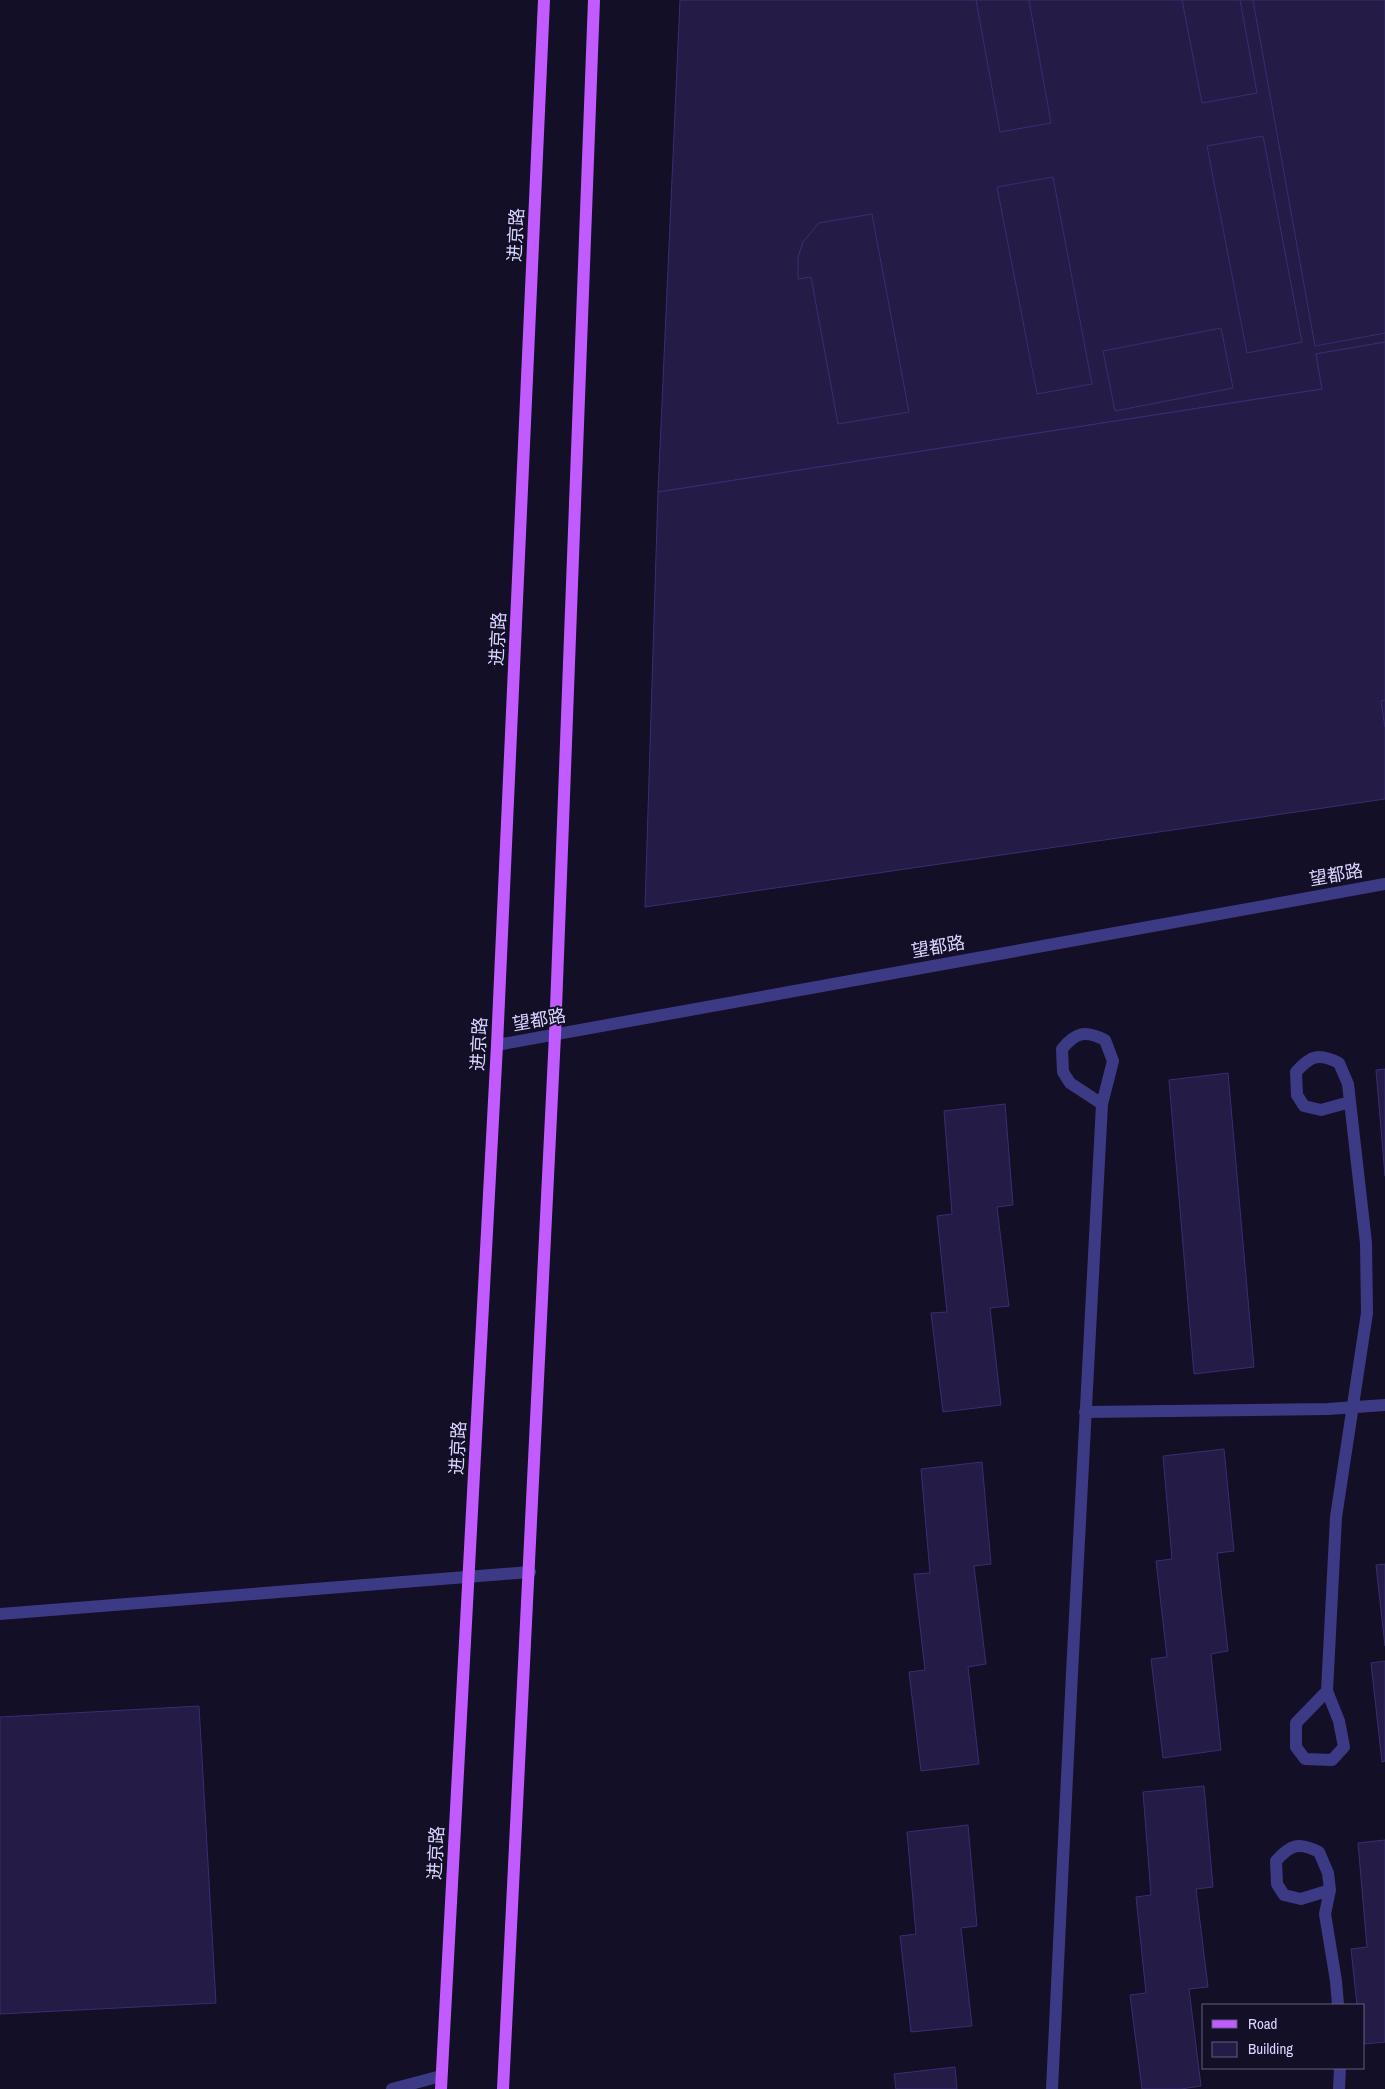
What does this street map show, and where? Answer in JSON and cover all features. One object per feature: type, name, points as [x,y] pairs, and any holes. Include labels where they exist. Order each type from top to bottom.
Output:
[{"type":"main road","name":"进京路","points":[[441,2089],[497,1045],[544,0]]},
{"type":"main road","points":[[503,2089],[555,1035],[594,0]]},
{"type":"street","name":"望都路","points":[[497,1045],[1385,884]]},
{"type":"street","points":[[1052,2089],[1102,1104],[1114,1061],[1105,1040],[1091,1033],[1072,1037],[1062,1049],[1063,1072],[1070,1083],[1102,1104]]},
{"type":"street","points":[[1327,1691],[1296,1723],[1296,1747],[1305,1759],[1332,1760],[1344,1747],[1339,1721],[1327,1691],[1336,1517],[1367,1313],[1366,1243],[1348,1084],[1339,1063],[1325,1056],[1307,1060],[1296,1072],[1297,1095],[1304,1106],[1321,1110],[1350,1102]]},
{"type":"street","points":[[1085,1412],[1385,1405]]},
{"type":"street","points":[[0,1614],[530,1572]]},
{"type":"street","points":[[1330,1890],[1301,1899],[1284,1895],[1277,1884],[1276,1861],[1287,1849],[1305,1845],[1319,1852],[1328,1873],[1330,1890],[1326,1914],[1338,2004]]},
{"type":"street","points":[[1339,2089],[1340,2069]]},
{"type":"street","points":[[392,2089],[441,2076]]},
{"type":"building","points":[[680,0],[1385,0],[1385,342],[1316,354],[1322,389],[658,492]]},
{"type":"building","points":[[976,0],[1029,0],[1051,123],[1000,132]]},
{"type":"building","points":[[1182,0],[1240,0],[1257,93],[1202,103]]},
{"type":"building","points":[[1253,0],[1385,0],[1385,333],[1315,346]]},
{"type":"building","points":[[1263,136],[1302,342],[1247,353],[1207,146]]},
{"type":"building","points":[[1053,177],[1092,384],[1037,394],[997,187]]},
{"type":"building","points":[[872,214],[909,412],[838,424],[811,277],[798,279],[798,257],[803,242],[819,223]]},
{"type":"building","points":[[1221,328],[1233,388],[1115,411],[1103,351]]},
{"type":"building","points":[[1385,342],[1385,799],[645,907],[658,492],[1322,389],[1316,354]]},
{"type":"building","points":[[1385,700],[1385,727],[1381,701]]},
{"type":"building","points":[[1385,1069],[1385,1176],[1376,1070]]},
{"type":"building","points":[[1228,1073],[1254,1367],[1194,1374],[1169,1080]]},
{"type":"building","points":[[1005,1104],[1013,1205],[997,1207],[1009,1306],[990,1308],[1001,1405],[943,1412],[931,1313],[947,1312],[937,1216],[952,1214],[944,1111]]},
{"type":"building","points":[[1224,1449],[1234,1551],[1217,1553],[1228,1651],[1211,1654],[1221,1750],[1163,1758],[1151,1659],[1167,1657],[1156,1561],[1172,1559],[1163,1456]]},
{"type":"building","points":[[982,1462],[991,1564],[974,1566],[986,1664],[968,1667],[979,1764],[921,1771],[909,1672],[925,1670],[914,1574],[930,1573],[921,1469]]},
{"type":"building","points":[[1385,1564],[1385,1646],[1376,1565]]},
{"type":"building","points":[[1385,1661],[1385,1761],[1382,1762],[1371,1663]]},
{"type":"building","points":[[199,1706],[216,2003],[0,2014],[0,1717]]},
{"type":"building","points":[[1204,1786],[1213,1887],[1196,1889],[1208,1987],[1189,1989],[1201,2086],[1181,2089],[1142,2089],[1130,1995],[1146,1993],[1136,1897],[1151,1895],[1143,1792]]},
{"type":"building","points":[[968,1825],[977,1926],[961,1928],[972,2026],[911,2032],[900,1936],[916,1934],[907,1832]]},
{"type":"building","points":[[1385,1840],[1385,2042],[1365,2044],[1365,2004],[1357,2004],[1351,1949],[1367,1947],[1358,1843]]},
{"type":"building","points":[[955,2067],[957,2089],[896,2089],[894,2074]]}]
